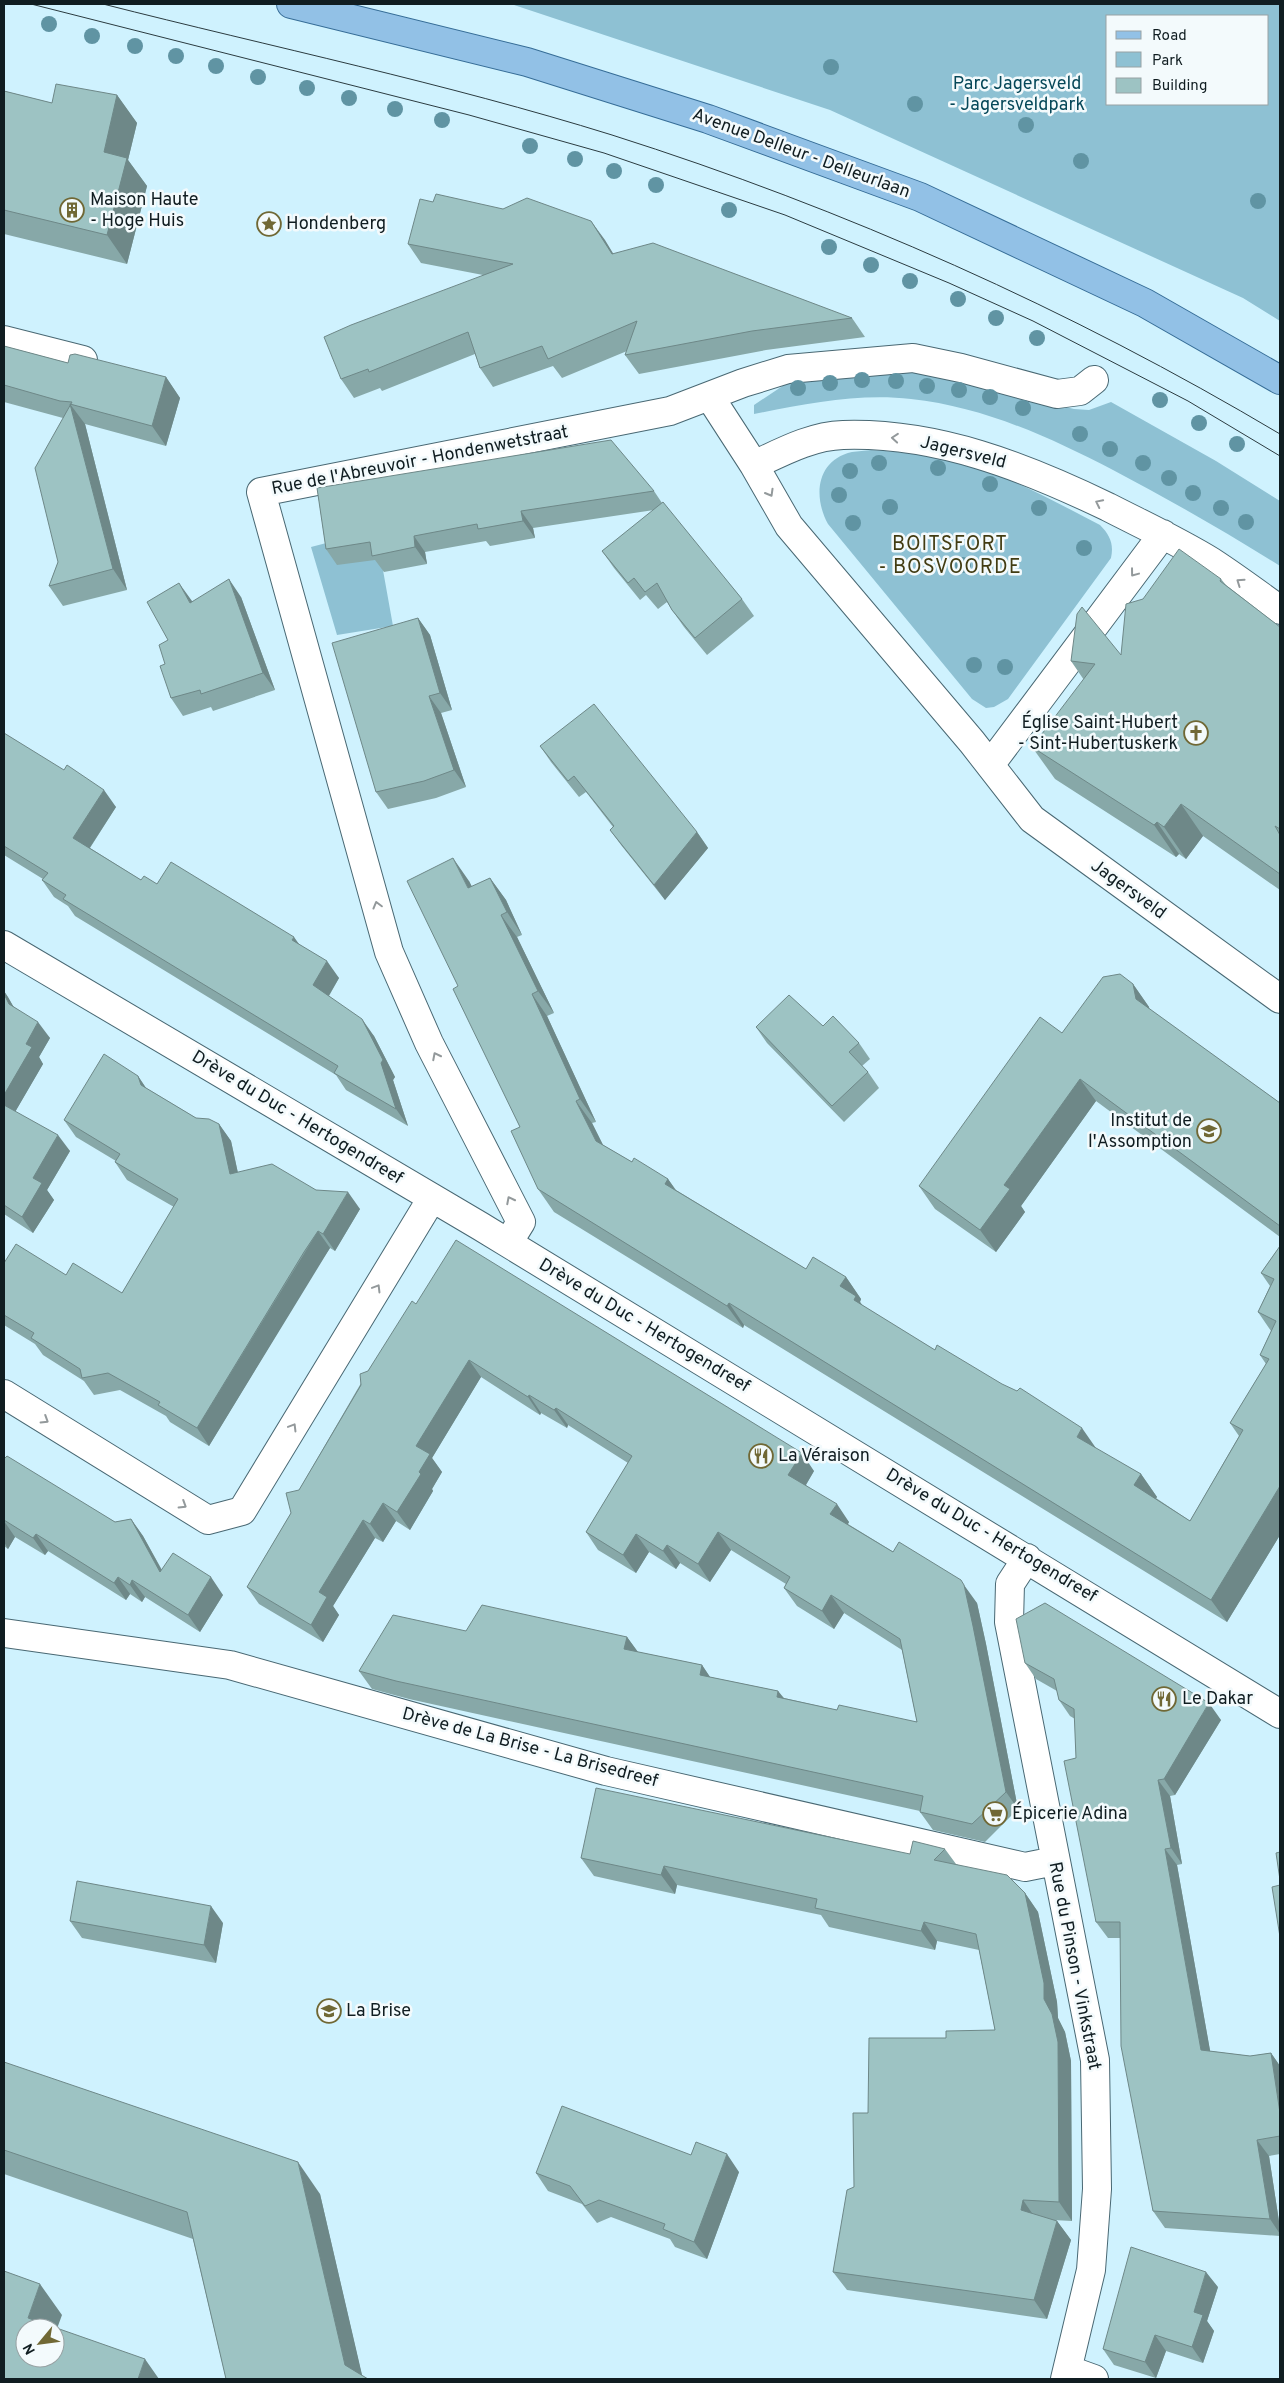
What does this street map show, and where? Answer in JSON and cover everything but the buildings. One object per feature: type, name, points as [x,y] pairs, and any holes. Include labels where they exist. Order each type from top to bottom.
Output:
[{"type":"main road","name":"Avenue Delleur - Delleurlaan","points":[[291,4],[527,62],[708,119],[920,197],[1145,303],[1280,380]]},
{"type":"street","points":[[4,340],[83,360]]},
{"type":"street","name":"Rue de l'Abreuvoir - Hondenwetstraat","points":[[508,1243],[521,1222],[429,1043],[389,952],[261,492],[670,411],[743,383],[788,369],[914,358],[961,368],[1057,394],[1080,390],[1094,380]]},
{"type":"street","name":"Jagersveld","points":[[710,397],[754,465],[789,526],[990,766],[1032,819],[1280,999]]},
{"type":"street","name":"Jagersveld","points":[[754,465],[796,445],[842,435],[900,438],[980,454],[1048,478],[1163,534],[1213,563],[1280,610]]},
{"type":"street","points":[[990,766],[1163,534]]},
{"type":"street","name":"Drève du Duc - Hertogendreef","points":[[4,945],[508,1243],[1027,1558],[1277,1705]]},
{"type":"street","points":[[4,1394],[208,1520],[242,1511],[432,1198]]},
{"type":"street","name":"Rue du Pinson - Vinkstraat","points":[[1027,1558],[1010,1584],[1009,1622],[1095,2060],[1097,2189],[1091,2270],[1067,2375]]},
{"type":"street","name":"Drève de La Brise - La Brisedreef","points":[[4,1632],[230,1665],[606,1771],[1025,1867],[1055,1861]]},
{"type":"street","points":[[1067,2375],[1094,2379]]},
{"type":"green space","name":"Parc Jagersveld - Jagersveldpark","points":[[511,4],[1280,4],[1280,321],[1243,298],[830,110]]},
{"type":"green space","points":[[848,370],[923,372],[1074,409],[1089,410],[1111,402],[1216,461],[1280,501],[1280,566],[1134,481],[1065,446],[990,416],[938,403],[911,399],[871,397],[832,400],[754,414],[754,405],[793,379]]},
{"type":"green space","points":[[871,450],[941,458],[997,475],[1042,495],[1100,525],[1109,536],[1112,548],[1111,558],[1008,699],[994,707],[986,708],[972,699],[828,524],[820,502],[821,481],[825,471],[840,456],[852,452]]},
{"type":"green space","points":[[334,541],[381,559],[393,626],[337,635],[311,547]]},
{"type":"tram line","points":[[31,4],[469,115],[604,153],[785,215],[949,283],[1033,321],[1188,401],[1280,456]]},
{"type":"tram line","points":[[103,4],[422,82],[549,116],[699,164],[785,195],[955,265],[1038,304],[1201,388],[1280,434]]},
{"type":"place","name":"Maison Haute - Hoge Huis","points":[[72,210]]},
{"type":"place","name":"Hondenberg","points":[[269,224]]},
{"type":"place","name":"Église Saint-Hubert - Sint-Hubertuskerk","points":[[1196,733]]},
{"type":"place","name":"Institut de l'Assomption","points":[[1209,1131]]},
{"type":"place","name":"La Véraison","points":[[761,1456]]},
{"type":"place","name":"Le Dakar","points":[[1164,1699]]},
{"type":"place","name":"Épicerie Adina","points":[[995,1814]]},
{"type":"place","name":"La Brise","points":[[329,2011]]},
{"type":"district","name":"BOITSFORT - BOSVOORDE","points":[[950,556]]}]
